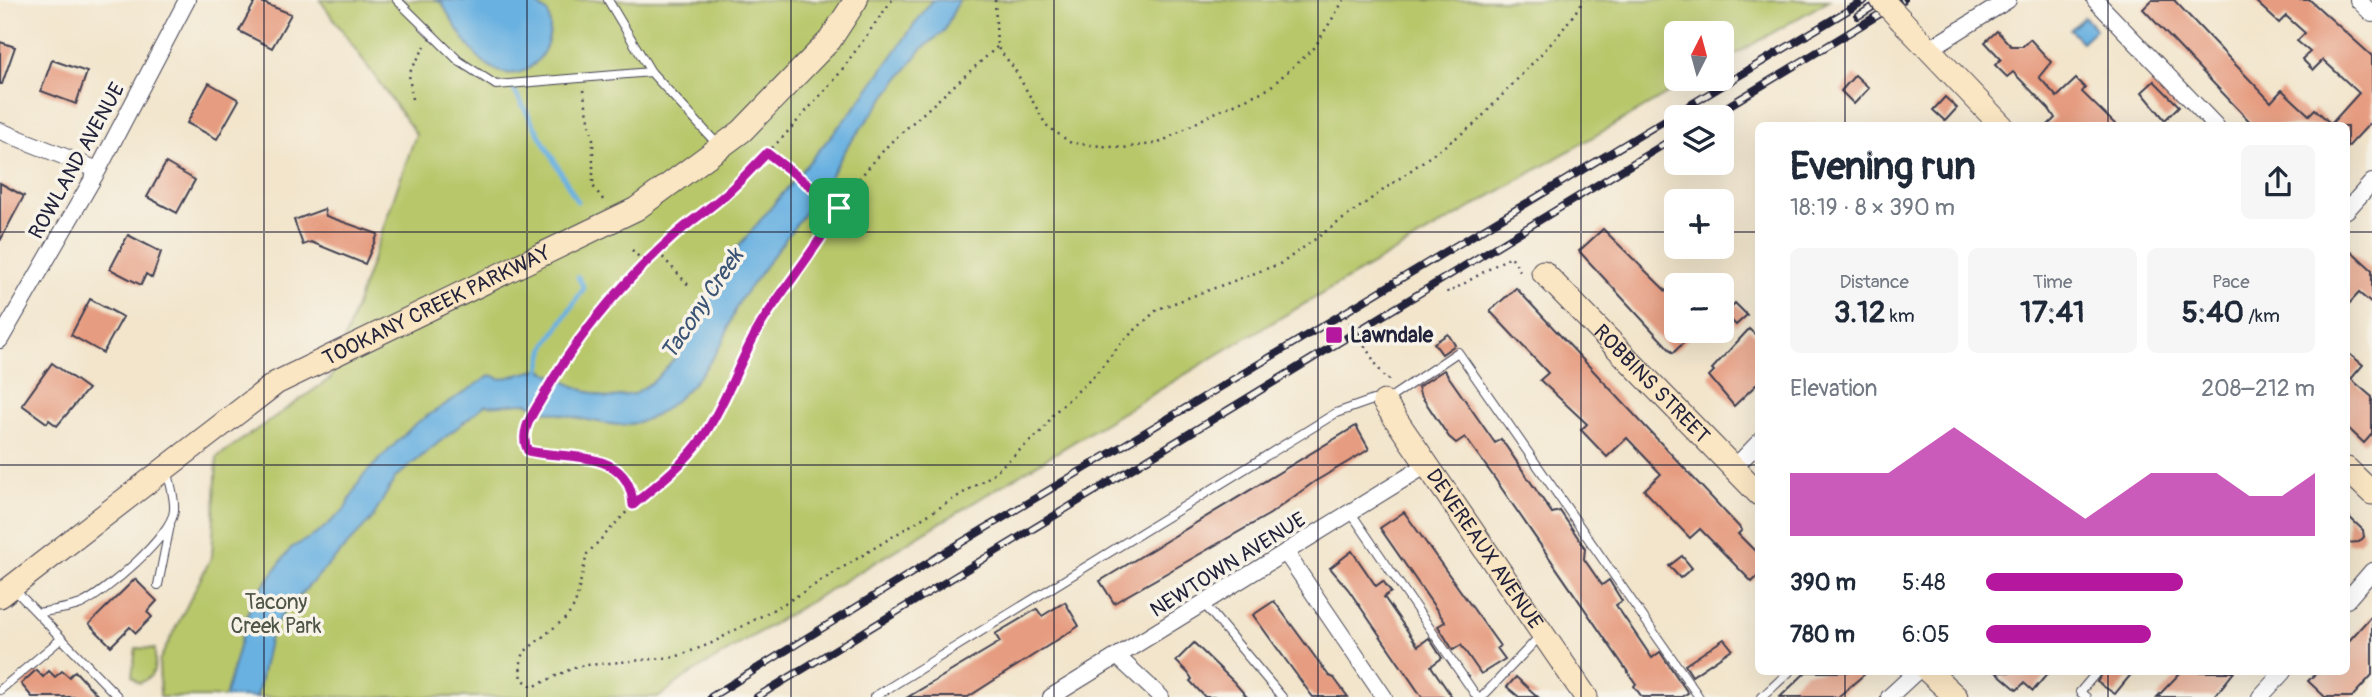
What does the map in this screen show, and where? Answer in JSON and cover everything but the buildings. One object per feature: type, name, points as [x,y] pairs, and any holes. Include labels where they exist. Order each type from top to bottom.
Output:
[{"type":"main road","name":"TOOKANY CREEK PARKWAY","points":[[6,591],[166,465],[276,383],[636,209],[742,131],[830,40],[856,0]]},
{"type":"main road","points":[[1882,0],[1998,122]]},
{"type":"main road","name":"ROBBINS STREET","points":[[1543,272],[1755,490]]},
{"type":"main road","name":"DEVEREAUX AVENUE","points":[[1393,396],[1425,466],[1586,697]]},
{"type":"main road","points":[[2350,472],[2372,493]]},
{"type":"main road","points":[[1932,675],[1956,697]]},
{"type":"street","name":"ROWLAND AVENUE","points":[[0,340],[98,170],[187,0]]},
{"type":"street","points":[[1928,50],[2008,0]]},
{"type":"street","points":[[2095,0],[2212,122]]},
{"type":"street","points":[[2358,0],[2372,14]]},
{"type":"street","points":[[0,131],[98,170]]},
{"type":"street","points":[[2350,208],[2372,182]]},
{"type":"street","points":[[1734,468],[1755,446]]},
{"type":"street","name":"NEWTOWN AVENUE","points":[[1052,697],[1119,658],[1425,466]]},
{"type":"street","points":[[1286,553],[1384,697]]},
{"type":"street","points":[[2350,597],[2372,571]]},
{"type":"street","points":[[1119,658],[1161,697]]},
{"type":"street","points":[[1889,697],[1913,675]]},
{"type":"street","points":[[2260,697],[2280,675]]},
{"type":"lane","points":[[397,0],[459,61],[495,85],[651,72]]},
{"type":"lane","points":[[608,0],[651,72],[720,147]]},
{"type":"lane","points":[[874,697],[1336,414],[1373,400],[1393,396],[1458,352],[1699,697]]},
{"type":"lane","points":[[158,585],[174,510],[166,465]]},
{"type":"lane","points":[[1351,513],[1480,697],[1541,635]]},
{"type":"lane","points":[[38,613],[80,604],[108,587],[170,525]]},
{"type":"lane","points":[[6,591],[38,613],[118,697]]},
{"type":"lane","points":[[1204,604],[1282,697]]},
{"type":"lane","points":[[0,690],[61,639]]},
{"type":"lane","points":[[1762,697],[1786,675]]},
{"type":"lane","points":[[2086,697],[2080,692],[2094,675]]},
{"type":"path","points":[[633,505],[632,487],[623,474],[604,463],[528,451],[523,442],[533,415],[559,368],[582,337],[646,264],[726,194],[836,78],[892,0]]},
{"type":"path","points":[[995,0],[997,47],[1014,68],[1046,125],[1071,143],[1123,148],[1159,143],[1268,89],[1314,48],[1344,0]]},
{"type":"path","points":[[997,47],[890,143],[849,191],[825,236],[785,286],[742,356],[708,429],[684,460],[633,505],[587,554],[575,605],[567,617],[524,652],[522,679],[533,687],[577,666],[675,657],[710,644],[787,603],[989,477],[1043,430],[1054,413],[1093,377],[1122,341],[1158,309],[1282,263],[1475,124],[1558,36],[1584,0]]},
{"type":"path","points":[[412,99],[409,74],[415,58],[433,36]]},
{"type":"path","points":[[578,76],[587,102],[593,139],[593,186],[604,201]]},
{"type":"path","points":[[767,153],[839,208]]},
{"type":"path","points":[[632,250],[646,264]]},
{"type":"path","points":[[658,252],[691,288]]},
{"type":"path","points":[[1447,291],[1511,256],[1527,282],[1543,272]]},
{"type":"path","points":[[1342,310],[1386,380],[1393,377],[1393,396]]},
{"type":"green space","name":"Tacony Creek Park","points":[[320,0],[1829,0],[1734,55],[1734,21],[1664,21],[1664,91],[1672,91],[1242,340],[684,678],[659,697],[160,697],[159,661],[212,556],[217,457],[331,378],[416,134]]},
{"type":"green space","points":[[136,648],[155,649],[154,670],[139,683],[132,676]]},
{"type":"water","points":[[435,0],[531,0],[548,13],[550,24],[546,46],[541,56],[524,71],[501,72],[491,68],[474,52],[442,3]]},
{"type":"water","points":[[932,0],[959,0],[944,31],[922,49],[849,144],[823,188],[741,299],[714,356],[680,396],[652,417],[621,425],[542,410],[527,403],[485,405],[395,478],[372,519],[285,611],[271,631],[257,697],[225,697],[251,603],[291,548],[318,533],[344,510],[362,477],[415,424],[491,375],[501,379],[540,369],[578,388],[607,398],[634,394],[655,380],[674,359],[703,312],[710,291],[737,248],[857,105]]},
{"type":"water","points":[[2084,17],[2096,29],[2082,42],[2070,30]]},
{"type":"waterway","points":[[514,90],[577,201]]},
{"type":"waterway","points":[[539,373],[545,347],[584,288],[578,277]]},
{"type":"railway","points":[[711,697],[939,556],[1865,0]]},
{"type":"railway","points":[[1858,16],[1884,0]]},
{"type":"railway","points":[[1730,105],[1903,0]]},
{"type":"railway","points":[[757,697],[1664,144]]},
{"type":"place","name":"Lawndale","points":[[1334,335]]},
{"type":"route","points":[[767,153],[839,208],[825,236],[785,286],[742,356],[708,429],[684,460],[633,505],[632,487],[623,474],[604,463],[577,456],[528,451],[523,442],[525,430],[559,368],[582,337],[632,278],[675,235],[726,194],[767,153]]},
{"type":"water label","name":"Tacony Creek","points":[[702,304]]}]
